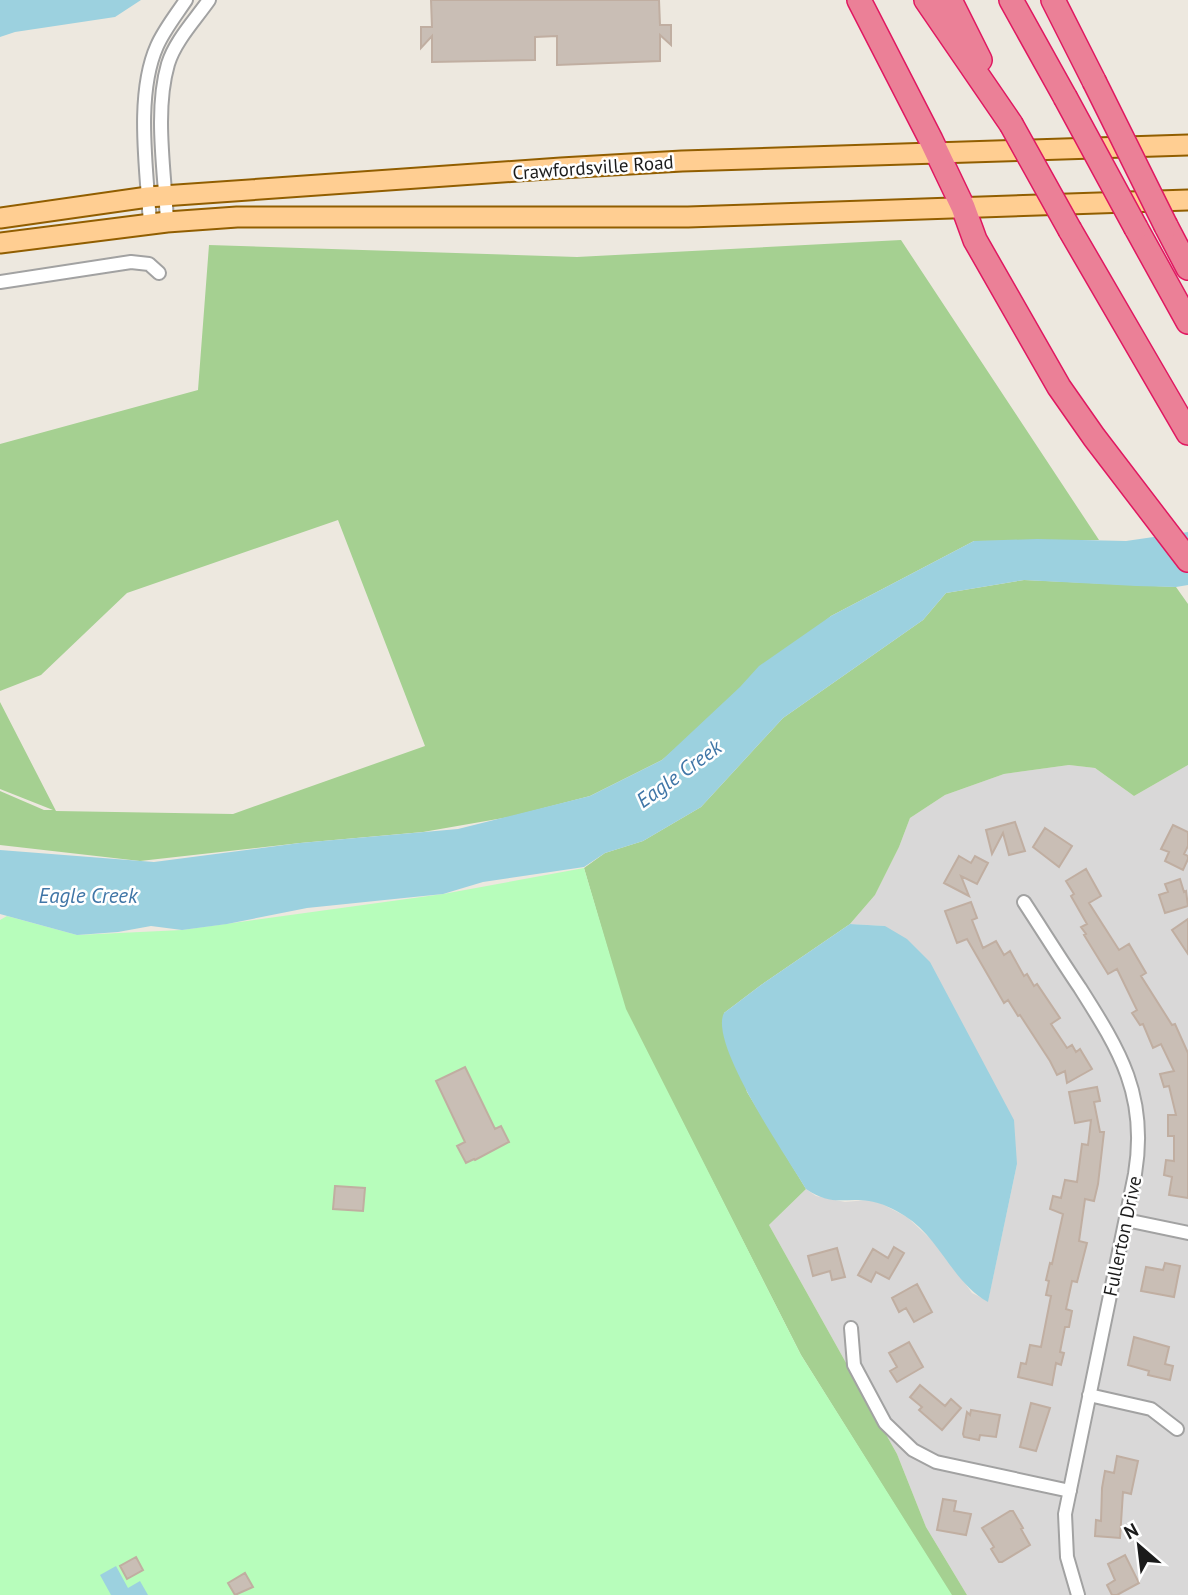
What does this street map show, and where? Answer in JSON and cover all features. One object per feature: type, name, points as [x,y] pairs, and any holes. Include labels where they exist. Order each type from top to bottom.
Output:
[{"type":"highway","points":[[859,0],[937,153],[963,207],[975,240],[1059,387],[1188,560]]},
{"type":"highway","points":[[926,0],[1011,124]]},
{"type":"highway","points":[[950,0],[1011,124],[1188,433]]},
{"type":"highway","points":[[1011,0],[1188,322]]},
{"type":"highway","points":[[1053,0],[1188,268]]},
{"type":"main road","name":"Crawfordsville Road","points":[[0,218],[157,196],[682,161],[1188,145]]},
{"type":"main road","points":[[0,243],[158,223],[274,216],[688,217],[1188,200]]},
{"type":"street","points":[[157,196],[144,97],[146,82],[157,46],[186,0]]},
{"type":"street","points":[[158,223],[162,101],[169,63],[186,31],[209,0]]},
{"type":"street","points":[[0,282],[131,262],[149,264],[159,273]]},
{"type":"street","name":"Fullerton Drive","points":[[1024,902],[1111,1037],[1130,1079],[1137,1116],[1138,1149],[1126,1220],[1065,1514],[1069,1571],[1078,1595]]},
{"type":"street","points":[[1126,1220],[1188,1233]]},
{"type":"street","points":[[851,1328],[854,1365],[885,1423],[913,1450],[936,1462],[1070,1491]]},
{"type":"street","points":[[1089,1395],[1151,1409],[1177,1429]]},
{"type":"shaded area","points":[[1069,765],[1095,768],[1134,796],[1188,765],[1188,1595],[967,1595],[926,1527],[897,1454],[769,1225],[806,1189],[816,1196],[845,1202],[867,1200],[880,1203],[907,1217],[938,1246],[972,1293],[988,1301],[1017,1164],[885,926],[850,924],[875,895],[910,818],[945,795],[1004,774]]},
{"type":"green space","points":[[901,240],[1099,540],[974,541],[831,616],[662,760],[590,796],[509,817],[423,832],[140,861],[0,845],[0,791],[44,810],[53,810],[0,789],[0,702],[56,811],[233,814],[425,746],[338,520],[127,593],[41,675],[0,691],[0,444],[198,390],[209,245],[577,257]]},
{"type":"green space","points":[[1024,580],[1176,587],[1188,604],[1188,765],[1134,796],[1095,768],[1069,765],[1004,774],[945,795],[910,818],[875,895],[850,924],[724,1013],[747,1092],[806,1189],[769,1225],[897,1454],[926,1527],[967,1595],[951,1595],[801,1355],[625,1009],[584,868],[605,853],[643,841],[701,807],[783,718],[923,620],[946,593]]},
{"type":"green space","points":[[584,868],[626,1009],[801,1355],[952,1595],[0,1595],[0,920],[7,916],[77,935],[182,930],[443,894]]},
{"type":"water","points":[[0,0],[141,0],[115,17],[15,32],[0,37]]},
{"type":"water","name":"Eagle Creek","points":[[1188,532],[1188,585],[1136,586],[1024,580],[946,593],[923,620],[783,718],[701,807],[643,841],[605,853],[584,867],[483,882],[443,894],[307,908],[182,930],[151,926],[77,935],[0,914],[0,850],[154,862],[300,843],[458,829],[590,796],[662,760],[759,666],[831,616],[974,541],[1126,541]]},
{"type":"water","points":[[850,924],[885,926],[907,939],[930,962],[1014,1120],[1017,1164],[988,1302],[965,1283],[928,1236],[905,1216],[879,1203],[831,1200],[806,1189],[752,1101],[728,1049],[722,1028],[724,1013]]},
{"type":"water","points":[[116,1566],[128,1588],[140,1581],[148,1595],[111,1595],[100,1575]]},
{"type":"building","points":[[431,0],[659,0],[660,25],[671,25],[671,45],[660,35],[660,61],[557,65],[557,36],[535,37],[535,60],[432,62],[432,36],[421,48],[421,27],[432,27]]},
{"type":"building","points":[[1015,822],[1025,851],[1009,855],[1003,833],[992,854],[986,830]]},
{"type":"building","points":[[1173,825],[1188,832],[1188,846],[1184,854],[1188,859],[1183,870],[1165,861],[1169,852],[1161,849]]},
{"type":"building","points":[[1045,828],[1072,846],[1059,867],[1033,847]]},
{"type":"building","points":[[959,856],[971,863],[975,856],[988,863],[977,884],[961,876],[969,896],[944,883]]},
{"type":"building","points":[[1086,869],[1101,896],[1089,903],[1119,950],[1129,944],[1146,973],[1141,976],[1172,1025],[1175,1024],[1188,1053],[1188,1198],[1169,1195],[1172,1177],[1164,1175],[1166,1160],[1174,1161],[1174,1136],[1168,1136],[1168,1115],[1176,1115],[1169,1086],[1164,1087],[1160,1074],[1174,1071],[1161,1044],[1153,1048],[1143,1024],[1140,1025],[1132,1013],[1137,1010],[1117,969],[1108,974],[1084,935],[1086,934],[1081,927],[1087,924],[1066,881]]},
{"type":"building","points":[[1180,879],[1184,892],[1186,891],[1188,906],[1165,913],[1159,895],[1168,892],[1165,884]]},
{"type":"building","points":[[971,902],[977,918],[972,920],[983,948],[996,941],[1004,955],[1010,951],[1024,976],[1027,974],[1034,986],[1037,984],[1060,1018],[1051,1024],[1067,1048],[1072,1045],[1076,1052],[1080,1049],[1092,1069],[1067,1083],[1065,1071],[1057,1075],[1020,1015],[1018,1016],[1008,1000],[1004,1003],[967,939],[957,943],[945,911]]},
{"type":"building","points":[[1188,919],[1188,954],[1172,930]]},
{"type":"building","points":[[465,1067],[495,1129],[501,1126],[509,1142],[466,1163],[457,1146],[465,1142],[436,1081]]},
{"type":"building","points":[[1097,1087],[1100,1101],[1094,1102],[1100,1132],[1104,1132],[1098,1184],[1094,1201],[1085,1199],[1079,1241],[1087,1243],[1077,1282],[1072,1281],[1066,1309],[1072,1311],[1069,1327],[1065,1327],[1060,1352],[1064,1353],[1061,1365],[1056,1363],[1052,1385],[1018,1377],[1021,1363],[1026,1364],[1030,1345],[1041,1347],[1051,1296],[1046,1295],[1049,1281],[1046,1280],[1063,1214],[1050,1209],[1053,1196],[1061,1198],[1065,1180],[1077,1182],[1082,1144],[1088,1145],[1091,1120],[1075,1123],[1069,1092]]},
{"type":"building","points":[[335,1186],[365,1188],[363,1211],[333,1209]]},
{"type":"building","points":[[894,1247],[904,1253],[889,1279],[876,1272],[871,1282],[858,1275],[873,1249],[888,1258]]},
{"type":"building","points":[[837,1248],[845,1277],[832,1280],[830,1271],[813,1276],[808,1256]]},
{"type":"building","points":[[1165,1263],[1180,1266],[1174,1297],[1141,1291],[1146,1267],[1163,1270]]},
{"type":"building","points":[[917,1284],[932,1312],[914,1322],[906,1308],[899,1312],[892,1298]]},
{"type":"building","points":[[1134,1337],[1169,1347],[1165,1364],[1173,1366],[1170,1380],[1148,1375],[1149,1371],[1128,1365]]},
{"type":"building","points":[[909,1342],[923,1367],[897,1382],[890,1371],[897,1367],[889,1353]]},
{"type":"building","points":[[920,1385],[945,1406],[951,1399],[961,1408],[942,1430],[919,1410],[922,1407],[910,1397]]},
{"type":"building","points":[[1031,1403],[1050,1408],[1036,1451],[1020,1447]]},
{"type":"building","points":[[971,1410],[1000,1415],[996,1437],[980,1435],[979,1440],[964,1437],[967,1412],[970,1415]]},
{"type":"building","points":[[1117,1456],[1138,1461],[1131,1494],[1123,1492],[1120,1538],[1095,1536],[1096,1520],[1101,1521],[1105,1471],[1114,1473]]},
{"type":"building","points":[[943,1499],[956,1501],[954,1511],[971,1514],[966,1535],[937,1530]]},
{"type":"building","points":[[1013,1511],[1023,1528],[1021,1529],[1030,1545],[999,1562],[991,1549],[994,1547],[982,1528]]},
{"type":"building","points":[[1125,1555],[1139,1583],[1112,1595],[1107,1585],[1115,1580],[1108,1564]]},
{"type":"building","points":[[136,1557],[143,1570],[127,1579],[120,1566]]},
{"type":"building","points":[[245,1573],[253,1587],[235,1595],[228,1583]]}]
